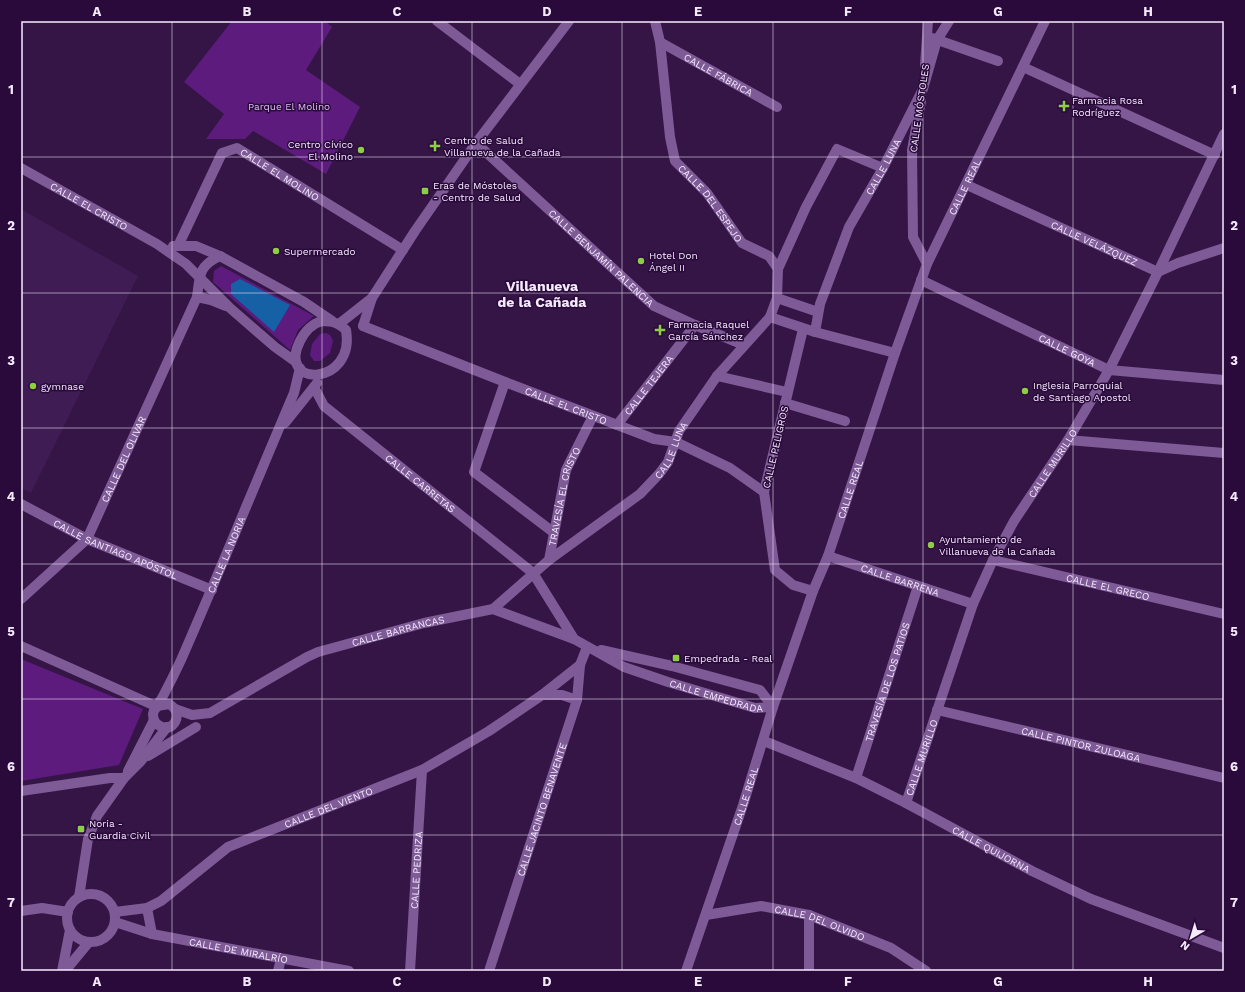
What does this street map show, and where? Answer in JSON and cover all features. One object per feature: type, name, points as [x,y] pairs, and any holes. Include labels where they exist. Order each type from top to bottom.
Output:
[{"type":"street","points":[[437,21],[520,84]]},
{"type":"street","points":[[339,325],[344,352],[339,361],[332,370],[323,375],[310,375],[298,365],[298,344],[309,327],[322,321],[339,325],[363,326],[372,298],[403,250],[476,143],[569,21]]},
{"type":"street","name":"CALLE DEL ESPEJO","points":[[655,21],[660,42],[670,137],[675,161],[707,193],[742,243],[769,256],[778,269]]},
{"type":"street","points":[[928,21],[933,38],[998,61]]},
{"type":"street","name":"CALLE LUNA","points":[[815,332],[818,312],[849,227],[883,168],[923,89],[933,38],[949,21]]},
{"type":"street","name":"CALLE REAL","points":[[686,971],[764,741],[773,706],[813,591],[828,556],[895,353],[927,264],[967,185],[1045,21]]},
{"type":"street","name":"CALLE FÁBRICA","points":[[660,42],[778,107]]},
{"type":"street","points":[[1024,67],[1215,154]]},
{"type":"street","name":"CALLE MÓSTOLES","points":[[923,89],[912,150],[913,237],[927,264]]},
{"type":"street","name":"CALLE MURILLO","points":[[906,802],[973,604],[992,560],[1014,521],[1068,440],[1109,370],[1224,134]]},
{"type":"street","name":"CALLE BENJAMÍN PALENCIA","points":[[476,143],[654,306],[744,345]]},
{"type":"street","name":"CALLE EL MOLINO","points":[[178,246],[222,153],[238,148],[403,250]]},
{"type":"street","points":[[883,168],[837,149],[806,207],[778,269],[777,298],[770,317],[803,329],[895,353]]},
{"type":"street","name":"CALLE EL CRISTO","points":[[21,168],[157,244],[186,264],[200,276],[230,308],[298,365]]},
{"type":"street","name":"CALLE VELÁZQUEZ","points":[[967,185],[1158,272]]},
{"type":"street","name":"CALLE EL CRISTO","points":[[157,244],[196,246],[220,256],[304,302],[339,325]]},
{"type":"street","points":[[1158,272],[1178,263],[1224,248]]},
{"type":"street","points":[[200,276],[208,262],[220,256]]},
{"type":"street","name":"CALLE DEL OLIVAR","points":[[21,599],[87,539],[197,297],[200,276]]},
{"type":"street","name":"CALLE GOYA","points":[[921,280],[1109,370],[1224,380]]},
{"type":"street","points":[[197,297],[211,300],[230,308]]},
{"type":"street","points":[[339,325],[372,298]]},
{"type":"street","points":[[777,298],[818,312]]},
{"type":"street","name":"CALLE LUNA","points":[[548,560],[640,494],[664,468],[676,442],[679,431],[717,376],[770,317]]},
{"type":"street","name":"CALLE TEJERA","points":[[617,425],[695,325]]},
{"type":"street","name":"CALLE EL CRISTO","points":[[363,326],[654,439],[676,442],[730,468],[764,492]]},
{"type":"street","name":"CALLE PELIGROS","points":[[803,329],[764,492],[775,570],[793,585],[813,591]]},
{"type":"street","name":"CALLE LA NORIA","points":[[157,707],[173,677],[212,590],[294,393],[298,365]]},
{"type":"street","name":"CALLE LA NORIA","points":[[277,433],[323,375]]},
{"type":"street","points":[[717,376],[787,392]]},
{"type":"street","points":[[505,382],[474,472],[553,532]]},
{"type":"street","name":"CALLE CARRETAS","points":[[314,387],[324,406],[533,573]]},
{"type":"street","points":[[785,403],[845,421]]},
{"type":"street","name":"TRAVESÍA EL CRISTO","points":[[533,573],[548,560],[566,470],[593,416]]},
{"type":"street","points":[[1068,440],[1224,453]]},
{"type":"street","name":"CALLE SANTIAGO APÓSTOL","points":[[21,504],[87,539],[212,590]]},
{"type":"street","name":"CALLE BARRENA","points":[[828,556],[973,604]]},
{"type":"street","name":"CALLE EL GRECO","points":[[992,560],[1224,614]]},
{"type":"street","points":[[574,640],[533,573],[493,609],[574,640],[587,647]]},
{"type":"street","name":"TRAVESÍA DE LOS PATIOS","points":[[856,778],[918,586]]},
{"type":"street","name":"CALLE BARRANCAS","points":[[141,761],[196,727],[216,710],[318,652],[424,622],[493,609]]},
{"type":"street","points":[[21,646],[157,707]]},
{"type":"street","name":"CALLE EMPEDRADA","points":[[587,647],[624,667],[697,692],[755,708],[773,706]]},
{"type":"street","name":"CALLE EMPEDRADA","points":[[587,647],[672,666],[760,690],[773,706]]},
{"type":"street","name":"CALLE JACINTO BENAVENTE","points":[[489,971],[577,700],[580,665],[587,647]]},
{"type":"street","name":"CALLE DEL VIENTO","points":[[115,917],[147,908],[161,901],[228,847],[422,770],[489,731],[542,695],[580,665]]},
{"type":"street","name":"CALLE LA NORIA","points":[[173,677],[174,708]]},
{"type":"street","points":[[542,695],[562,695],[577,700]]},
{"type":"street","points":[[21,791],[110,778],[124,778],[141,761],[177,717],[174,708],[165,704],[157,707],[154,713],[154,720],[124,778],[97,816],[90,832],[79,897]]},
{"type":"street","name":"CALLE BARRANCAS","points":[[174,708],[198,716],[216,710]]},
{"type":"street","name":"CALLE PINTOR ZULOAGA","points":[[937,710],[1224,778]]},
{"type":"street","points":[[154,720],[159,726],[196,727]]},
{"type":"street","name":"CALLE QUIJORNA","points":[[764,741],[856,778],[906,802],[1032,871],[1091,899],[1224,948]]},
{"type":"street","name":"CALLE PEDRIZA","points":[[410,971],[422,770]]},
{"type":"street","points":[[93,894],[107,899],[115,917],[112,931],[106,937],[98,941],[89,942],[78,938],[70,930],[67,921],[68,912],[72,904],[79,897],[93,894]]},
{"type":"street","name":"CALLE DEL OLVIDO","points":[[706,915],[761,906],[809,915],[891,948],[926,971]]},
{"type":"street","points":[[21,911],[42,908],[68,912]]},
{"type":"street","points":[[147,908],[152,934]]},
{"type":"street","points":[[809,915],[809,971]]},
{"type":"street","name":"CALLE DE MIRALRÍO","points":[[115,917],[152,934],[349,971]]},
{"type":"street","points":[[63,971],[70,930]]},
{"type":"street","points":[[63,971],[89,942]]},
{"type":"street","points":[[278,971],[282,959]]},
{"type":"shaded area","points":[[21,209],[138,276],[31,493],[21,488]]},
{"type":"green space","name":"Parque El Molino","points":[[232,21],[325,21],[332,27],[306,70],[360,107],[326,174],[253,131],[245,139],[206,139],[224,114],[184,82]]},
{"type":"green space","points":[[221,266],[314,316],[298,330],[290,350],[213,282],[214,271]]},
{"type":"green space","points":[[326,333],[330,335],[333,341],[330,353],[320,361],[314,361],[310,355],[312,344],[320,334]]},
{"type":"green space","points":[[21,659],[143,709],[119,765],[21,781]]},
{"type":"water","points":[[240,279],[290,305],[274,332],[231,294],[231,284]]},
{"type":"place","name":"Farmacia Rosa Rodríguez","points":[[1064,106]]},
{"type":"place","name":"Centro de Salud Villanueva de la Cañada","points":[[435,146]]},
{"type":"place","name":"Centro Cívico El Molino","points":[[361,150]]},
{"type":"place","name":"Eras de Móstoles - Centro de Salud","points":[[425,191]]},
{"type":"place","name":"Supermercado","points":[[276,251]]},
{"type":"place","name":"Hotel Don Ángel II","points":[[641,261]]},
{"type":"place","name":"Farmacia Raquel García Sánchez","points":[[660,330]]},
{"type":"place","name":"gymnase","points":[[33,386]]},
{"type":"place","name":"Inglesia Parroquial de Santiago Apostol","points":[[1025,391]]},
{"type":"place","name":"Ayuntamiento de Villanueva de la Cañada","points":[[931,545]]},
{"type":"place","name":"Empedrada - Real","points":[[676,658]]},
{"type":"place","name":"Noria - Guardia Civil","points":[[81,829]]},
{"type":"district","name":"Villanueva de la Cañada","points":[[542,294]]}]
